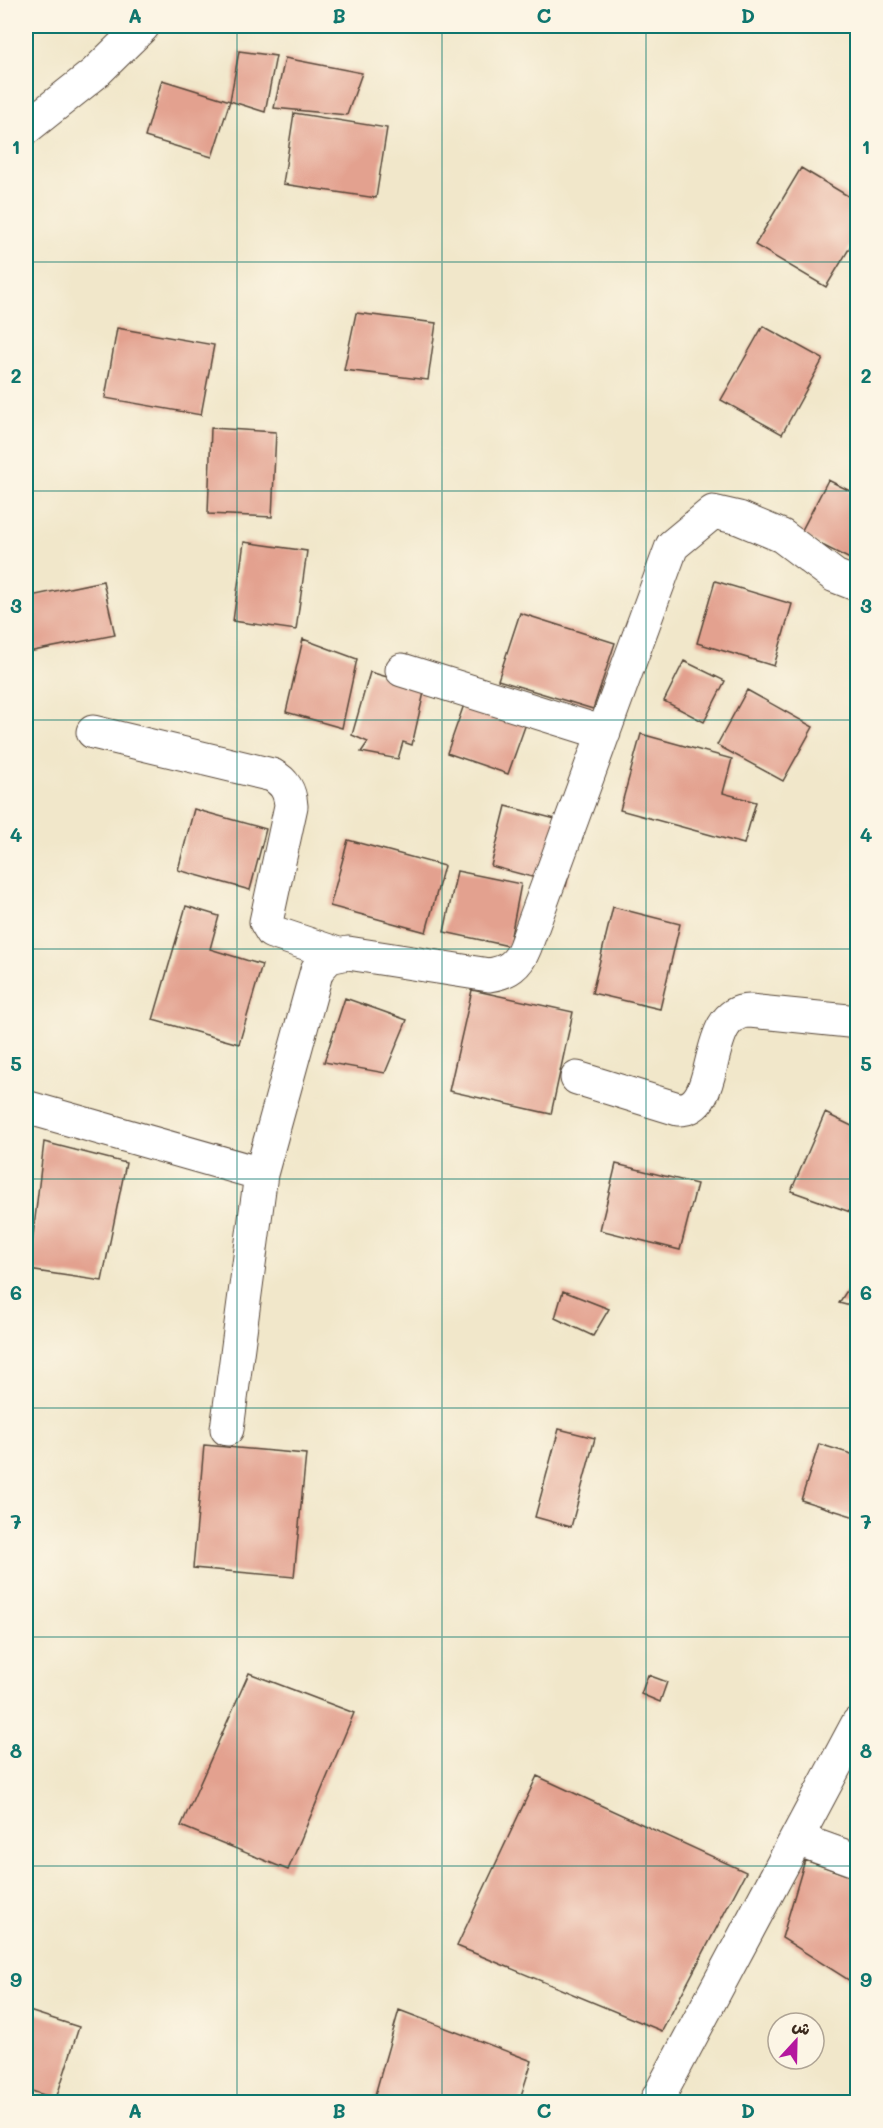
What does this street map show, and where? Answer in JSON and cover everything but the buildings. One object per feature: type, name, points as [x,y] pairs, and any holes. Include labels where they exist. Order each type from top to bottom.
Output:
[{"type":"street","points":[[26,128],[94,74],[143,26]]},
{"type":"street","points":[[227,1429],[261,1174],[316,970],[322,963],[338,954],[348,953],[489,975],[508,970],[516,964],[525,947],[672,546],[713,512],[739,518],[782,536],[835,576],[858,585]]},
{"type":"street","points":[[402,670],[604,733]]},
{"type":"street","points":[[93,732],[272,775],[280,779],[291,795],[291,806],[266,922],[272,932],[338,954]]},
{"type":"street","points":[[577,1078],[685,1109],[692,1106],[701,1096],[724,1025],[734,1014],[750,1011],[858,1022]]},
{"type":"street","points":[[26,1107],[261,1174]]},
{"type":"street","points":[[656,2103],[858,1723]]},
{"type":"street","points":[[797,1839],[858,1861]]}]
